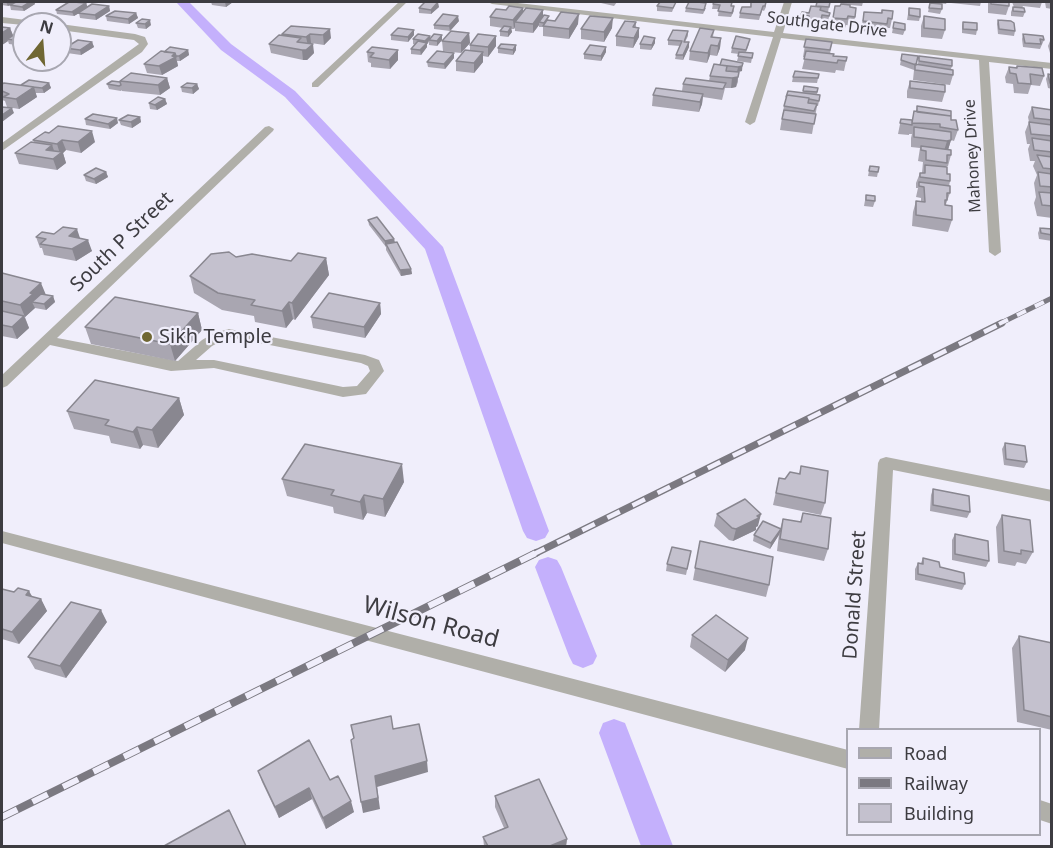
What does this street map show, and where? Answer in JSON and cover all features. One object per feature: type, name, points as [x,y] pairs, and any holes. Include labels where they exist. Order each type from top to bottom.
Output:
[{"type":"street","points":[[315,85],[403,2]]},
{"type":"street","name":"Southgate Drive","points":[[492,2],[1052,66]]},
{"type":"street","points":[[750,122],[788,2]]},
{"type":"street","points":[[2,148],[139,50],[144,44],[142,39],[135,37],[72,29]]},
{"type":"street","name":"Mahoney Drive","points":[[984,58],[995,252]]},
{"type":"street","name":"South P Street","points":[[2,383],[269,129]]},
{"type":"street","points":[[47,340],[155,363],[182,366],[214,364],[354,393],[361,391],[377,372],[374,363],[365,359],[230,333],[207,343],[182,366]]},
{"type":"street","name":"Donald Street","points":[[869,728],[886,463],[1052,496]]},
{"type":"street","name":"Wilson Road","points":[[2,537],[846,759]]},
{"type":"building","points":[[16,2],[30,2],[22,7],[10,5]]},
{"type":"building","points":[[69,2],[86,3],[72,12],[56,10]]},
{"type":"building","points":[[425,2],[438,2],[431,10],[419,8]]},
{"type":"building","points":[[660,2],[676,2],[673,8],[657,6]]},
{"type":"building","points":[[689,2],[706,3],[704,10],[686,8]]},
{"type":"building","points":[[714,2],[732,2],[731,6],[734,6],[732,13],[718,11],[720,5],[713,4]]},
{"type":"building","points":[[751,2],[766,2],[760,15],[740,13],[742,7],[751,7]]},
{"type":"building","points":[[817,2],[830,2],[829,7],[816,6]]},
{"type":"building","points":[[991,2],[1009,2],[1009,6],[991,4]]},
{"type":"building","points":[[930,3],[942,4],[942,9],[929,8]]},
{"type":"building","points":[[92,4],[109,6],[95,15],[78,13]]},
{"type":"building","points":[[841,4],[856,8],[855,17],[833,18],[835,6]]},
{"type":"building","points":[[509,6],[523,8],[513,20],[490,17],[496,9],[506,10]]},
{"type":"building","points":[[811,6],[821,7],[820,10],[830,13],[829,16],[822,15],[821,20],[808,19],[809,16],[801,15],[802,12],[809,13]]},
{"type":"building","points":[[1013,7],[1024,8],[1025,12],[1013,11]]},
{"type":"building","points":[[526,8],[543,10],[533,24],[515,22]]},
{"type":"building","points":[[909,8],[920,9],[920,17],[909,15]]},
{"type":"building","points":[[882,10],[893,11],[892,19],[888,18],[887,24],[863,21],[864,12],[882,13]]},
{"type":"building","points":[[115,11],[136,13],[128,19],[106,16]]},
{"type":"building","points":[[561,12],[579,14],[569,29],[543,26],[547,20],[555,21]]},
{"type":"building","points":[[443,14],[458,16],[449,26],[434,25]]},
{"type":"building","points":[[544,15],[549,16],[544,23],[539,22]]},
{"type":"building","points":[[590,16],[613,18],[604,32],[581,29]]},
{"type":"building","points":[[924,16],[945,19],[945,30],[924,28]]},
{"type":"building","points":[[142,19],[150,20],[145,24],[136,23]]},
{"type":"building","points":[[998,20],[1011,21],[1014,23],[1015,31],[999,29]]},
{"type":"building","points":[[625,21],[636,22],[633,27],[639,28],[634,38],[616,36]]},
{"type":"building","points":[[894,22],[905,24],[905,30],[893,28]]},
{"type":"building","points":[[963,22],[977,23],[977,30],[963,29]]},
{"type":"building","points":[[291,26],[330,29],[323,35],[310,34],[306,37],[282,34]]},
{"type":"building","points":[[504,26],[511,27],[508,32],[500,31]]},
{"type":"building","points":[[2,27],[10,28],[2,33]]},
{"type":"building","points":[[398,28],[414,30],[408,37],[391,35]]},
{"type":"building","points":[[700,28],[714,30],[711,37],[721,38],[718,46],[711,45],[708,53],[690,51]]},
{"type":"building","points":[[673,30],[688,31],[684,42],[689,42],[683,55],[676,55],[682,41],[668,40]]},
{"type":"building","points":[[451,31],[469,33],[461,43],[442,41]]},
{"type":"building","points":[[418,34],[430,36],[425,41],[413,39]]},
{"type":"building","points":[[434,34],[442,35],[437,41],[429,40]]},
{"type":"building","points":[[478,34],[496,36],[488,47],[470,45]]},
{"type":"building","points":[[1023,34],[1043,36],[1044,40],[1040,39],[1041,44],[1025,43]]},
{"type":"building","points":[[279,35],[301,38],[297,42],[313,44],[306,50],[302,50],[269,44]]},
{"type":"building","points":[[644,36],[655,38],[652,45],[640,44]]},
{"type":"building","points":[[736,36],[750,39],[746,50],[732,48]]},
{"type":"building","points":[[806,39],[832,42],[830,50],[804,47]]},
{"type":"building","points":[[78,40],[92,42],[80,50],[72,49],[72,44]]},
{"type":"building","points":[[418,41],[427,43],[420,50],[411,49]]},
{"type":"building","points":[[501,44],[516,45],[513,50],[498,48]]},
{"type":"building","points":[[590,45],[606,47],[601,56],[584,54]]},
{"type":"building","points":[[170,47],[188,50],[176,56],[175,53],[164,52]]},
{"type":"building","points":[[372,47],[398,50],[389,60],[370,57],[374,53],[367,52]]},
{"type":"building","points":[[465,50],[483,52],[474,63],[456,61]]},
{"type":"building","points":[[161,51],[175,53],[172,56],[176,57],[159,66],[144,64]]},
{"type":"building","points":[[437,51],[454,53],[444,64],[427,62]]},
{"type":"building","points":[[806,51],[847,57],[846,61],[838,60],[837,63],[804,59]]},
{"type":"building","points":[[739,52],[753,53],[752,58],[738,56]]},
{"type":"building","points":[[902,54],[918,56],[916,65],[901,60]]},
{"type":"building","points":[[919,56],[952,60],[952,66],[919,61]]},
{"type":"building","points":[[722,59],[743,63],[738,67],[720,65]]},
{"type":"building","points":[[714,64],[727,66],[726,71],[739,72],[738,77],[710,76]]},
{"type":"building","points":[[915,64],[953,70],[953,75],[915,70]]},
{"type":"building","points":[[1017,66],[1042,68],[1044,76],[1030,74],[1031,84],[1018,83],[1016,74],[1010,73],[1009,67],[1017,68]]},
{"type":"building","points":[[795,71],[819,74],[818,78],[793,77]]},
{"type":"building","points":[[131,73],[167,78],[158,85],[120,81]]},
{"type":"building","points":[[1048,74],[1052,75],[1052,83],[1050,83]]},
{"type":"building","points":[[686,78],[726,83],[723,89],[683,84]]},
{"type":"building","points":[[29,80],[49,83],[42,88],[21,85]]},
{"type":"building","points":[[112,81],[120,82],[121,85],[107,84]]},
{"type":"building","points":[[910,81],[945,85],[945,92],[910,88]]},
{"type":"building","points":[[4,83],[34,87],[16,99],[3,97],[9,94],[2,91]]},
{"type":"building","points":[[187,83],[197,84],[192,88],[181,87]]},
{"type":"building","points":[[804,86],[818,88],[817,92],[803,91]]},
{"type":"building","points":[[656,88],[703,94],[700,102],[653,95]]},
{"type":"building","points":[[788,91],[820,95],[819,101],[787,95],[786,97]]},
{"type":"building","points":[[787,95],[809,98],[808,103],[817,104],[814,111],[784,106]]},
{"type":"building","points":[[158,97],[165,99],[155,105],[149,103]]},
{"type":"building","points":[[917,106],[951,111],[951,116],[917,112]]},
{"type":"building","points":[[2,107],[12,108],[2,115]]},
{"type":"building","points":[[1032,107],[1052,110],[1052,120],[1034,118]]},
{"type":"building","points":[[784,110],[816,114],[814,124],[782,119]]},
{"type":"building","points":[[914,111],[951,116],[951,120],[956,120],[958,130],[940,127],[940,124],[912,123]]},
{"type":"building","points":[[93,114],[117,118],[108,124],[85,119]]},
{"type":"building","points":[[128,115],[140,117],[131,122],[119,120]]},
{"type":"building","points":[[901,119],[912,120],[912,125],[900,123]]},
{"type":"building","points":[[1029,122],[1052,125],[1052,136],[1031,134]]},
{"type":"building","points":[[58,126],[92,131],[78,142],[62,140],[57,144],[33,140]]},
{"type":"building","points":[[914,127],[951,132],[951,140],[914,137]]},
{"type":"building","points":[[1032,138],[1052,141],[1052,152],[1034,150]]},
{"type":"building","points":[[31,142],[52,145],[46,150],[62,152],[53,159],[15,153]]},
{"type":"building","points":[[921,146],[951,150],[951,155],[947,155],[947,163],[926,160],[926,151],[921,150]]},
{"type":"building","points":[[1037,155],[1052,157],[1052,169],[1043,168]]},
{"type":"building","points":[[925,165],[947,167],[950,181],[920,177],[920,173],[925,173]]},
{"type":"building","points":[[870,166],[879,167],[878,172],[869,171]]},
{"type":"building","points":[[96,168],[106,172],[94,179],[84,175]]},
{"type":"building","points":[[1038,172],[1052,174],[1052,187],[1040,186]]},
{"type":"building","points":[[919,182],[950,186],[945,205],[952,206],[952,220],[916,215],[916,201],[925,202],[924,187],[919,186]]},
{"type":"building","points":[[1039,192],[1052,193],[1052,206],[1042,205]]},
{"type":"building","points":[[866,195],[875,196],[875,201],[866,200]]},
{"type":"building","points":[[377,217],[394,239],[385,241],[368,220]]},
{"type":"building","points":[[63,227],[77,229],[69,236],[88,240],[72,249],[40,244],[46,239],[36,237],[42,232],[54,234]]},
{"type":"building","points":[[1040,228],[1052,229],[1052,235],[1041,233]]},
{"type":"building","points":[[397,242],[411,269],[400,270],[386,244]]},
{"type":"building","points":[[229,252],[236,257],[252,254],[291,261],[298,253],[326,258],[292,303],[289,302],[282,311],[251,305],[255,300],[218,293],[190,276],[211,254]]},
{"type":"building","points":[[2,273],[41,283],[30,293],[33,294],[20,305],[2,301]]},
{"type":"building","points":[[329,293],[380,303],[364,327],[311,317]]},
{"type":"building","points":[[41,294],[53,296],[44,304],[32,302]]},
{"type":"building","points":[[115,297],[198,313],[170,344],[85,327]]},
{"type":"building","points":[[2,311],[24,316],[12,327],[2,325]]},
{"type":"building","points":[[95,380],[179,398],[152,430],[137,427],[133,432],[105,425],[109,420],[67,411]]},
{"type":"building","points":[[1005,443],[1025,446],[1027,462],[1006,459]]},
{"type":"building","points":[[305,444],[402,464],[383,499],[364,495],[360,502],[331,495],[334,490],[282,479]]},
{"type":"building","points":[[801,466],[828,471],[825,503],[776,493],[779,478],[785,479],[790,472],[800,474]]},
{"type":"building","points":[[933,489],[969,496],[970,512],[933,505]]},
{"type":"building","points":[[745,499],[761,514],[757,516],[759,518],[736,529],[732,528],[717,514]]},
{"type":"building","points":[[803,513],[831,518],[828,549],[780,539],[783,519],[801,522]]},
{"type":"building","points":[[1002,515],[1030,520],[1033,552],[1021,550],[1021,554],[1004,551]]},
{"type":"building","points":[[763,521],[781,529],[771,543],[754,535]]},
{"type":"building","points":[[955,534],[988,541],[989,561],[955,554]]},
{"type":"building","points":[[700,541],[773,557],[769,585],[695,568]]},
{"type":"building","points":[[672,547],[691,551],[687,569],[667,564]]},
{"type":"building","points":[[923,558],[939,562],[940,567],[964,573],[965,584],[918,574],[918,563],[923,564]]},
{"type":"building","points":[[18,588],[29,591],[26,595],[41,599],[12,632],[2,629],[2,589],[14,592]]},
{"type":"building","points":[[71,602],[101,610],[60,666],[28,657]]},
{"type":"building","points":[[716,615],[748,638],[728,660],[692,635]]},
{"type":"building","points":[[1019,636],[1052,643],[1052,717],[1024,710]]},
{"type":"building","points":[[391,716],[393,729],[419,724],[427,761],[375,776],[378,798],[361,802],[351,740],[354,738],[351,725]]},
{"type":"building","points":[[309,740],[330,780],[338,776],[351,801],[323,818],[309,788],[275,807],[258,771]]},
{"type":"building","points":[[539,779],[567,839],[550,846],[488,846],[483,837],[508,827],[495,796]]},
{"type":"building","points":[[229,810],[246,846],[164,846]]},
{"type":"waterway","points":[[182,2],[226,47],[290,94],[434,247],[536,531]]},
{"type":"waterway","points":[[548,567],[583,656]]},
{"type":"waterway","points":[[614,733],[657,846]]},
{"type":"railway","points":[[999,324],[1052,298]]},
{"type":"railway","points":[[532,555],[1002,323]]},
{"type":"railway","points":[[2,817],[536,553]]},
{"type":"place","name":"Sikh Temple","points":[[147,337]]}]
